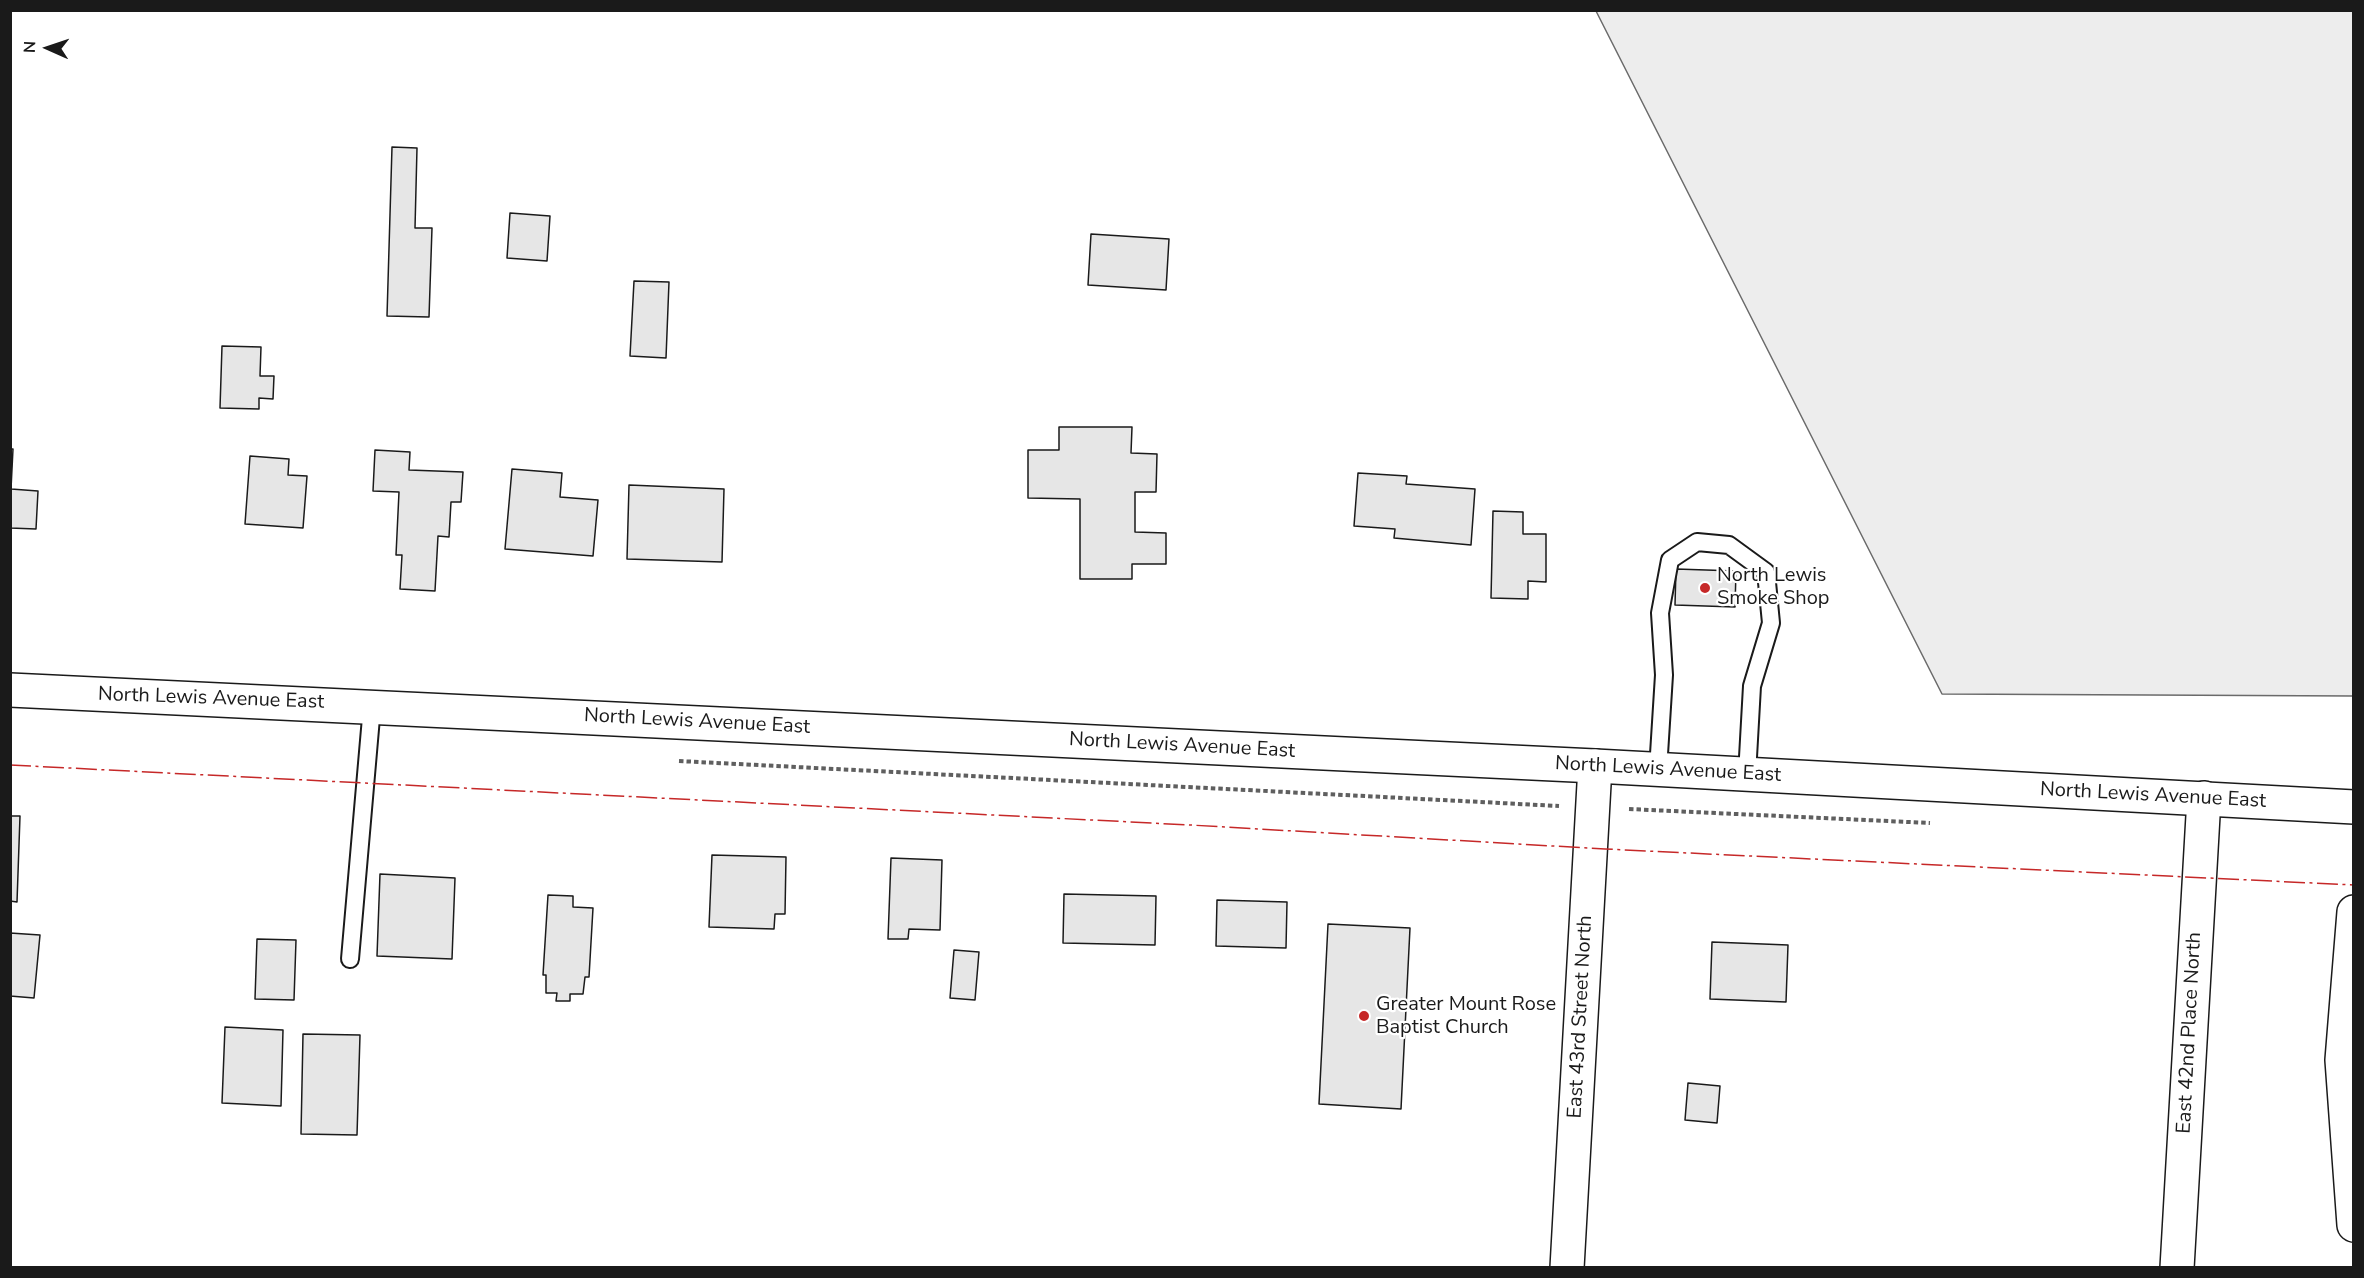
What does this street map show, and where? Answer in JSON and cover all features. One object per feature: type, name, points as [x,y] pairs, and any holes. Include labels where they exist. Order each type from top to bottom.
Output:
[{"type":"main road","name":"North Lewis Avenue East","points":[[10,690],[1595,766],[2354,807]]},
{"type":"main road","name":"East 43rd Street North","points":[[1567,1268],[1595,766]]},
{"type":"main road","name":"East 42nd Place North","points":[[2176,1268],[2204,798]]},
{"type":"main road","points":[[2354,912],[2342,1060],[2354,1225]]},
{"type":"lane","points":[[1658,770],[1664,675],[1659,614],[1670,560],[1697,542],[1729,545],[1766,572],[1772,623],[1752,686],[1747,775]]},
{"type":"lane","points":[[350,959],[372,706]]},
{"type":"shaded area","points":[[1596,11],[2353,11],[2353,696],[1942,694]]},
{"type":"building","points":[[392,147],[417,148],[415,228],[432,228],[429,317],[387,316]]},
{"type":"building","points":[[510,213],[550,216],[547,261],[507,258]]},
{"type":"building","points":[[1091,234],[1169,239],[1166,290],[1088,285]]},
{"type":"building","points":[[634,281],[669,282],[666,358],[630,356]]},
{"type":"building","points":[[222,346],[261,347],[260,376],[274,376],[273,399],[259,398],[259,409],[220,408]]},
{"type":"building","points":[[1059,427],[1132,427],[1131,453],[1157,454],[1156,492],[1135,492],[1135,532],[1166,533],[1166,564],[1132,564],[1132,579],[1080,579],[1080,499],[1028,498],[1028,450],[1059,450]]},
{"type":"building","points":[[10,449],[13,449],[11,489],[38,491],[36,529],[10,528]]},
{"type":"building","points":[[375,450],[410,452],[409,470],[463,472],[461,502],[451,502],[449,537],[438,536],[435,591],[400,589],[402,555],[396,555],[399,492],[373,491]]},
{"type":"building","points":[[250,456],[289,459],[288,475],[307,476],[303,528],[245,524]]},
{"type":"building","points":[[512,469],[562,473],[560,497],[598,500],[593,556],[505,549]]},
{"type":"building","points":[[1358,473],[1407,476],[1406,484],[1475,489],[1471,545],[1394,538],[1395,529],[1354,526]]},
{"type":"building","points":[[629,485],[724,489],[722,562],[627,559]]},
{"type":"building","points":[[1493,511],[1523,512],[1523,534],[1546,534],[1546,582],[1528,581],[1528,599],[1491,598]]},
{"type":"building","name":"North Lewis Smoke Shop","points":[[1676,569],[1736,571],[1735,607],[1675,605]]},
{"type":"building","points":[[10,816],[20,816],[17,902],[10,901]]},
{"type":"building","points":[[712,855],[786,857],[785,914],[775,914],[774,929],[709,927]]},
{"type":"building","points":[[891,858],[942,860],[940,930],[909,929],[908,939],[888,939]]},
{"type":"building","points":[[380,874],[455,878],[452,959],[377,956]]},
{"type":"building","points":[[1064,894],[1156,896],[1155,945],[1063,943]]},
{"type":"building","points":[[548,895],[573,896],[573,907],[593,908],[589,977],[585,977],[583,994],[570,994],[570,1001],[556,1001],[557,993],[546,993],[546,975],[543,975]]},
{"type":"building","points":[[1217,900],[1287,902],[1286,948],[1216,946]]},
{"type":"building","name":"Greater Mount Rose Baptist Church","points":[[1328,924],[1410,928],[1401,1109],[1319,1104]]},
{"type":"building","points":[[10,933],[40,935],[34,998],[10,996]]},
{"type":"building","points":[[257,939],[296,940],[294,1000],[255,999]]},
{"type":"building","points":[[1712,942],[1788,945],[1786,1002],[1710,999]]},
{"type":"building","points":[[954,950],[979,952],[975,1000],[950,998]]},
{"type":"building","points":[[225,1027],[283,1030],[281,1106],[222,1103]]},
{"type":"building","points":[[303,1034],[360,1035],[357,1135],[301,1134]]},
{"type":"building","points":[[1688,1083],[1720,1086],[1717,1123],[1685,1120]]},
{"type":"power","points":[[10,765],[1190,825],[1605,849],[2354,885]]},
{"type":"place","name":"North Lewis Smoke Shop","points":[[1705,588]]},
{"type":"place","name":"Greater Mount Rose Baptist Church","points":[[1364,1016]]}]
